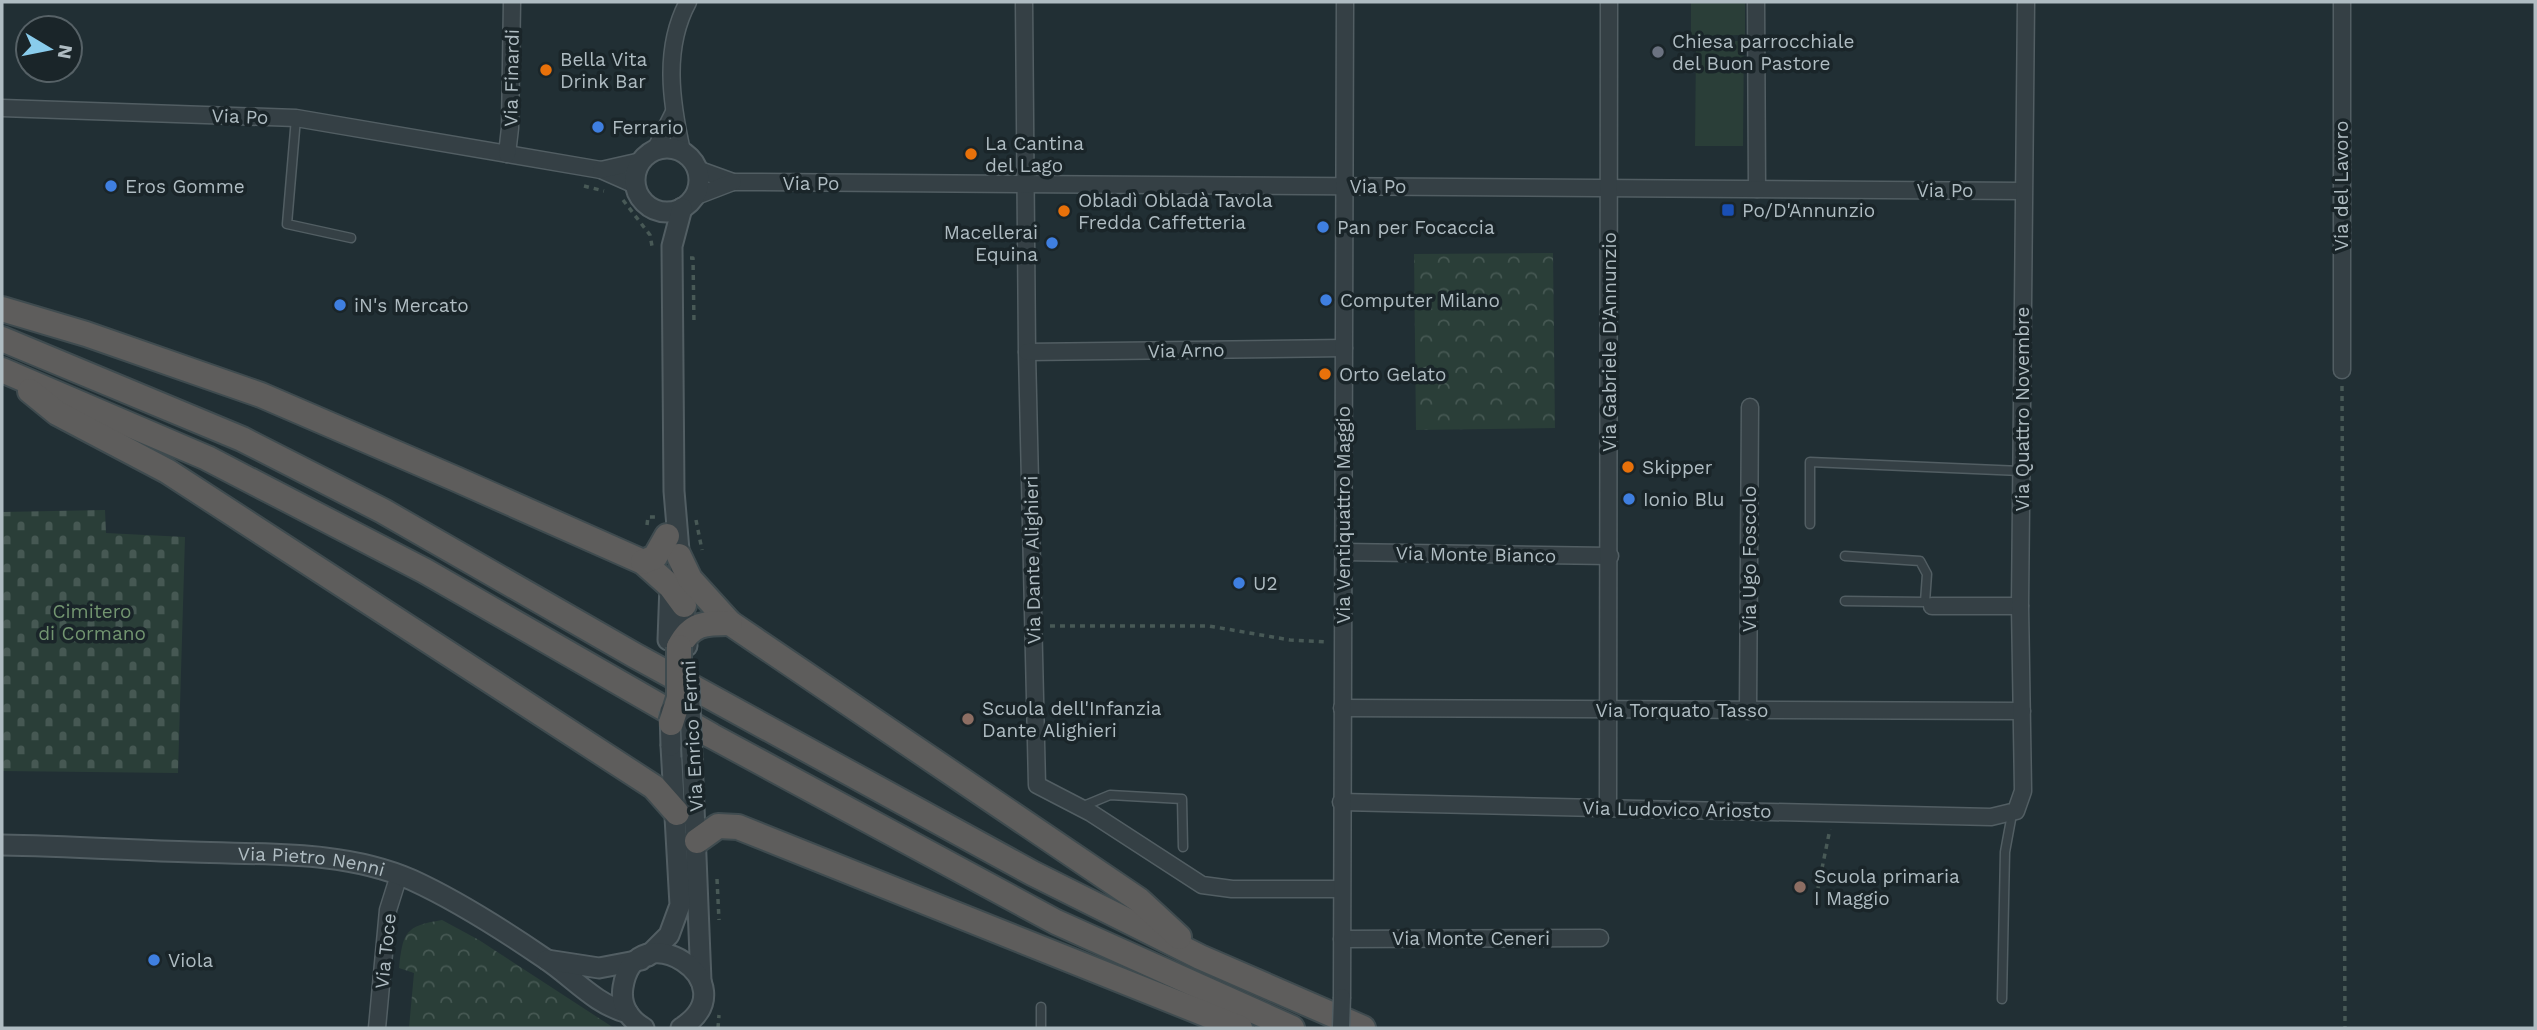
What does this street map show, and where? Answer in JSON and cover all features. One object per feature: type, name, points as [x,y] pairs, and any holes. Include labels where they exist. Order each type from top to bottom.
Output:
[{"type":"highway","points":[[2,309],[86,334],[261,395],[643,562],[677,595]]},
{"type":"highway","points":[[2,339],[242,439],[383,511],[645,661],[1032,873],[1200,957],[1363,1028]]},
{"type":"highway","points":[[5,372],[57,413],[167,471],[654,787],[677,813]]},
{"type":"highway","points":[[5,372],[207,458],[425,571],[712,736],[1056,922],[1292,1028]]},
{"type":"highway","points":[[643,562],[673,546],[691,579],[730,623],[1139,900],[1200,957]]},
{"type":"highway","points":[[671,735],[679,698],[680,643],[702,623],[730,623]]},
{"type":"highway","points":[[697,841],[718,826],[738,827],[1240,1028]]},
{"type":"street","name":"Via Finardi","points":[[507,154],[510,128],[512,2]]},
{"type":"street","points":[[674,112],[628,191],[660,211],[688,203],[698,188],[697,169],[682,151],[674,112],[673,40],[688,2]]},
{"type":"street","name":"Via Dante Alighieri","points":[[1024,2],[1027,352],[1037,785],[1081,807],[1202,885],[1233,889],[1341,889]]},
{"type":"street","name":"Via Ventiquattro Maggio","points":[[1341,1028],[1345,2]]},
{"type":"street","name":"Via Gabriele D'Annunzio","points":[[1608,807],[1609,2]]},
{"type":"street","points":[[1756,2],[1757,189]]},
{"type":"street","name":"Via Quattro Novembre","points":[[2012,814],[2022,798],[2021,471],[2026,2]]},
{"type":"street","name":"Via del Lavoro","points":[[2342,2],[2342,370]]},
{"type":"street","name":"Via Po","points":[[2,108],[296,118],[601,170],[648,156]]},
{"type":"street","points":[[648,156],[664,148],[682,151]]},
{"type":"street","name":"Via Po","points":[[697,169],[733,182],[2023,191]]},
{"type":"street","name":"Via Po","points":[[601,170],[628,191]]},
{"type":"street","name":"Via Po","points":[[688,203],[733,182]]},
{"type":"street","name":"Via Enrico Fermi","points":[[688,203],[673,252],[673,546],[692,757],[701,1005]]},
{"type":"street","name":"Via Enrico Fermi","points":[[650,207],[663,223],[673,252]]},
{"type":"street","name":"Via Arno","points":[[1027,352],[1344,348]]},
{"type":"street","name":"Via Ugo Foscolo","points":[[1748,711],[1750,407]]},
{"type":"street","name":"Via Monte Bianco","points":[[1343,552],[1610,556]]},
{"type":"street","points":[[1929,604],[2021,606]]},
{"type":"street","name":"Via Torquato Tasso","points":[[1342,708],[2022,711]]},
{"type":"street","name":"Via Enrico Fermi","points":[[628,1013],[624,1004],[624,984],[632,967],[669,935],[680,905],[671,735]]},
{"type":"street","name":"Via Ludovico Ariosto","points":[[1341,802],[1991,817],[2012,814]]},
{"type":"street","name":"Via Pietro Nenni","points":[[2,838],[51,846]]},
{"type":"street","name":"Via Pietro Nenni","points":[[2,845],[339,859],[399,875],[473,913],[547,960],[601,1003],[628,1013],[644,1028]]},
{"type":"street","name":"Via Toce","points":[[377,1028],[388,911],[399,875]]},
{"type":"street","name":"Via Monte Ceneri","points":[[1342,939],[1600,937]]},
{"type":"street","name":"Via Pietro Nenni","points":[[547,960],[599,968],[621,966],[664,953],[680,957],[693,967],[701,981]]},
{"type":"street","points":[[681,1028],[691,1021],[701,1005]]},
{"type":"street","points":[[699,1028],[701,1005]]},
{"type":"lane","points":[[296,118],[287,224],[351,238]]},
{"type":"lane","points":[[1810,524],[1810,462],[2021,471]]},
{"type":"lane","points":[[1845,555],[1920,561],[1927,574],[1929,604],[1845,601]]},
{"type":"lane","points":[[1081,807],[1112,795],[1135,799],[1182,799],[1183,847]]},
{"type":"lane","points":[[2002,999],[2005,852],[2012,814]]},
{"type":"lane","points":[[1041,1007],[1041,1028]]},
{"type":"path","points":[[573,185],[610,193]]},
{"type":"path","points":[[628,191],[650,235],[653,258],[673,252],[693,258],[694,326]]},
{"type":"path","points":[[2342,370],[2345,1028]]},
{"type":"path","points":[[1034,626],[1209,626],[1290,640],[1342,643]]},
{"type":"path","points":[[1818,888],[1835,813]]},
{"type":"green space","points":[[1691,2],[1745,2],[1745,35],[1691,36]]},
{"type":"green space","points":[[1696,41],[1744,41],[1743,146],[1695,146]]},
{"type":"green space","points":[[1553,253],[1555,428],[1416,430],[1414,254]]},
{"type":"green space","name":"Cimitero di Cormano","points":[[105,510],[106,533],[185,537],[178,773],[2,771],[2,512]]},
{"type":"green space","points":[[442,920],[479,940],[614,1028],[409,1028],[414,973],[399,968],[402,946],[413,928]]},
{"type":"place","name":"Chiesa parrocchiale del Buon Pastore","points":[[1658,52]]},
{"type":"place","name":"Bella Vita Drink Bar","points":[[546,70]]},
{"type":"place","name":"Ferrario","points":[[598,127]]},
{"type":"place","name":"La Cantina del Lago","points":[[971,154]]},
{"type":"place","name":"Eros Gomme","points":[[111,186]]},
{"type":"place","name":"Po/D'Annunzio","points":[[1728,210]]},
{"type":"place","name":"Obladì Obladà Tavola Fredda Caffetteria","points":[[1064,211]]},
{"type":"place","name":"Pan per Focaccia","points":[[1323,227]]},
{"type":"place","name":"Macellerai Equina","points":[[1052,243]]},
{"type":"place","name":"Computer Milano","points":[[1326,300]]},
{"type":"place","name":"iN's Mercato","points":[[340,305]]},
{"type":"place","name":"Orto Gelato","points":[[1325,374]]},
{"type":"place","name":"Skipper","points":[[1628,467]]},
{"type":"place","name":"Ionio Blu","points":[[1629,499]]},
{"type":"place","name":"U2","points":[[1239,583]]},
{"type":"place","name":"Scuola dell'Infanzia Dante Alighieri","points":[[968,719]]},
{"type":"place","name":"Scuola primaria I Maggio","points":[[1800,887]]},
{"type":"place","name":"Viola","points":[[154,960]]}]
